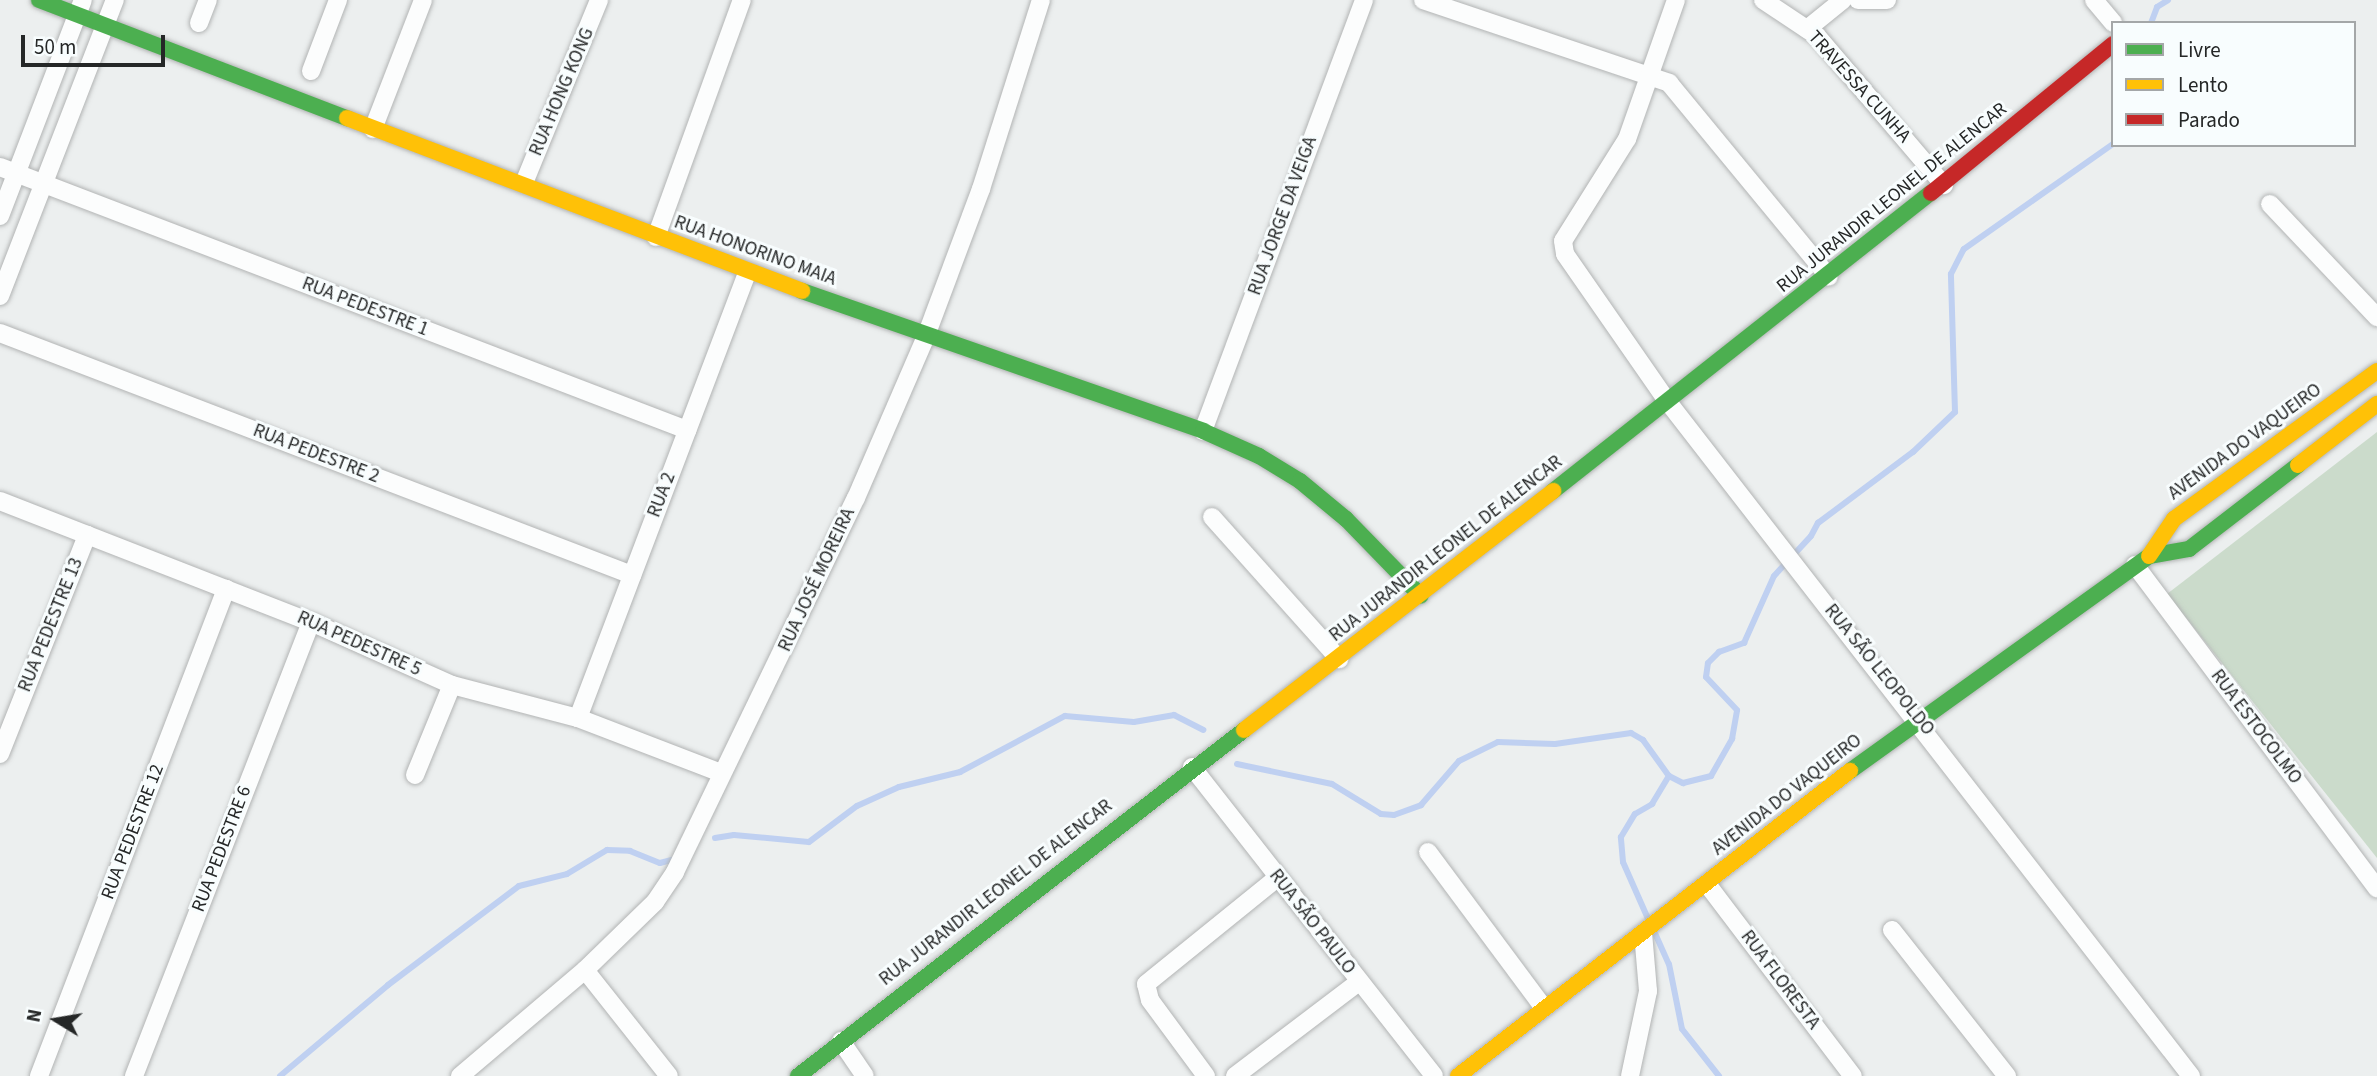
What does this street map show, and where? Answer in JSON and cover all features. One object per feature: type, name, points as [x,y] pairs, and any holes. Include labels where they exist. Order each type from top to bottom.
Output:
[{"type":"street","name":"RUA HONORINO MAIA","points":[[39,0],[80,7],[105,25],[373,129],[524,183],[747,272],[926,337],[1203,431],[1259,456],[1300,481],[1346,519],[1421,596]]},
{"type":"street","points":[[0,296],[115,0]]},
{"type":"street","points":[[199,23],[208,0]]},
{"type":"street","points":[[311,71],[338,0]]},
{"type":"street","points":[[373,129],[423,0]]},
{"type":"street","name":"RUA HONG KONG","points":[[524,183],[600,0]]},
{"type":"street","points":[[656,237],[742,0]]},
{"type":"street","name":"RUA JOSÉ MOREIRA","points":[[460,1076],[586,970],[655,902],[675,872],[850,510],[926,337],[978,200],[1041,0]]},
{"type":"street","name":"RUA JORGE DA VEIGA","points":[[1203,431],[1364,0]]},
{"type":"street","points":[[1423,0],[1626,71],[1651,75],[1669,83],[1829,277]]},
{"type":"street","points":[[1651,75],[1676,0]]},
{"type":"street","name":"TRAVESSA CUNHA","points":[[1763,0],[1807,29],[1876,100],[1944,185]]},
{"type":"street","points":[[1807,29],[1843,0]]},
{"type":"street","points":[[1858,0],[1887,0]]},
{"type":"street","points":[[2094,0],[2111,21]]},
{"type":"street","points":[[0,216],[8,171],[80,7]]},
{"type":"street","name":"RUA JURANDIR LEONEL DE ALENCAR","points":[[797,1076],[1192,767],[1421,596],[1829,277],[2111,46]]},
{"type":"street","name":"RUA SÃO LEOPOLDO","points":[[1651,75],[1628,139],[1563,241],[1570,262],[1668,402],[1918,718],[2191,1076]]},
{"type":"street","name":"RUA PEDESTRE 1","points":[[8,171],[687,430]]},
{"type":"street","points":[[2270,204],[2377,317]]},
{"type":"street","name":"RUA 2","points":[[578,719],[747,272]]},
{"type":"street","name":"RUA PEDESTRE 2","points":[[0,333],[632,575]]},
{"type":"street","name":"AVENIDA DO VAQUEIRO","points":[[1458,1076],[1918,718],[2142,561],[2174,519],[2377,371]]},
{"type":"street","name":"AVENIDA DO VAQUEIRO","points":[[2142,561],[2189,549],[2377,404]]},
{"type":"street","name":"RUA PEDESTRE 5","points":[[0,501],[311,622],[452,685],[578,719],[721,773]]},
{"type":"street","points":[[1212,517],[1339,659]]},
{"type":"street","name":"RUA PEDESTRE 13","points":[[0,754],[87,535]]},
{"type":"street","name":"RUA ESTOCOLMO","points":[[2142,561],[2377,888]]},
{"type":"street","name":"RUA PEDESTRE 12","points":[[39,1076],[226,589]]},
{"type":"street","name":"RUA PEDESTRE 6","points":[[134,1076],[311,622]]},
{"type":"street","points":[[415,775],[452,685]]},
{"type":"street","name":"RUA SÃO PAULO","points":[[1192,767],[1434,1076]]},
{"type":"street","points":[[1428,852],[1544,1008]]},
{"type":"street","points":[[1206,1076],[1150,1000],[1146,984],[1150,978],[1277,878]]},
{"type":"street","name":"RUA FLORESTA","points":[[1707,884],[1853,1076]]},
{"type":"street","points":[[1892,930],[2007,1076]]},
{"type":"street","points":[[1630,1076],[1648,991],[1643,932]]},
{"type":"street","points":[[586,970],[669,1076]]},
{"type":"street","points":[[1235,1076],[1359,982]]},
{"type":"street","points":[[841,1041],[865,1076]]},
{"type":"green space","points":[[2377,432],[2377,858],[2167,594]]},
{"type":"waterway","points":[[2152,21],[2157,7],[2168,0]]},
{"type":"waterway","points":[[1237,764],[1332,784],[1381,814],[1394,815],[1421,805],[1459,761],[1498,742],[1555,744],[1631,733],[1643,740],[1669,776],[1683,783],[1711,776],[1732,739],[1737,710],[1706,677],[1708,663],[1719,652],[1744,643],[1774,576],[1811,536],[1818,523],[1913,452],[1955,412],[1951,274],[1964,249],[2111,145]]},
{"type":"waterway","points":[[715,838],[734,835],[809,842],[857,806],[899,787],[960,772],[1065,716],[1134,722],[1174,715],[1203,730]]},
{"type":"waterway","points":[[1649,921],[1623,862],[1621,837],[1635,814],[1652,804],[1669,776]]},
{"type":"waterway","points":[[280,1076],[388,985],[519,886],[567,874],[607,850],[630,851],[660,863],[675,859]]},
{"type":"waterway","points":[[1654,931],[1669,964],[1682,1029],[1719,1076]]},
{"type":"traffic: fast","points":[[39,0],[347,118]]},
{"type":"traffic: fast","points":[[1553,491],[1931,193]]},
{"type":"traffic: fast","points":[[802,291],[1203,431],[1259,456],[1300,481],[1346,519],[1421,596]]},
{"type":"traffic: fast","points":[[1850,771],[2149,556],[2189,549],[2298,465]]},
{"type":"traffic: fast","points":[[798,1076],[1244,730]]},
{"type":"traffic: slow","points":[[347,118],[802,291]]},
{"type":"traffic: slow","points":[[2149,556],[2174,519],[2377,371]]},
{"type":"traffic: slow","points":[[2298,465],[2377,404]]},
{"type":"traffic: slow","points":[[1244,730],[1553,491]]},
{"type":"traffic: slow","points":[[1458,1076],[1850,771]]},
{"type":"traffic: jam","points":[[1931,193],[2111,46]]}]
